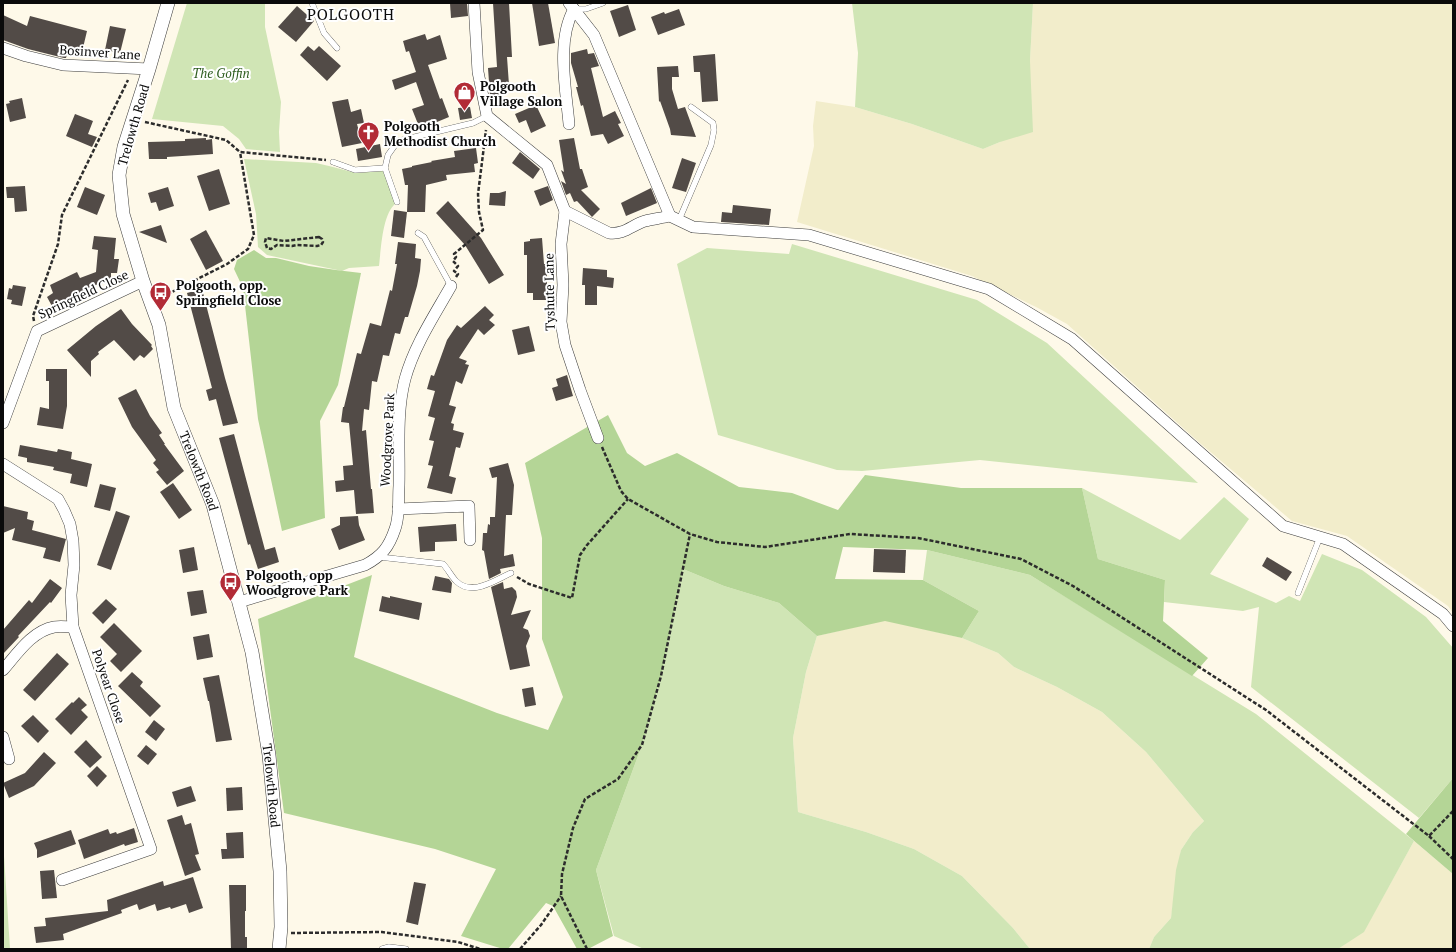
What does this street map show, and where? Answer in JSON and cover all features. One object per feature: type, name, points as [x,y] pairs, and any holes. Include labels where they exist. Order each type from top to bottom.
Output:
[{"type":"street","name":"Trelowth Road","points":[[168,3],[124,147],[119,175],[123,214],[143,281],[159,325],[174,408],[213,505],[252,652],[269,755],[280,871],[281,933],[279,949]]},
{"type":"street","points":[[474,3],[478,72],[487,116],[547,165],[565,211],[609,233],[616,234],[628,230],[644,221],[675,218],[693,227],[809,235],[989,289],[1072,340],[1283,526],[1343,544],[1443,614],[1453,626]]},
{"type":"street","points":[[569,124],[564,77],[564,44],[571,6]]},
{"type":"street","points":[[571,6],[594,35],[675,218]]},
{"type":"street","name":"Bosinver Lane","points":[[3,48],[26,56],[63,65],[149,69]]},
{"type":"street","name":"Tyshute Lane","points":[[565,211],[561,244],[563,285],[561,322],[565,345],[598,438]]},
{"type":"street","name":"Springfield Close","points":[[3,423],[37,331],[143,281]]},
{"type":"street","name":"Woodgrove Park","points":[[239,602],[366,565],[379,557],[385,551],[396,528],[398,509],[400,410],[405,380],[426,329],[451,286]]},
{"type":"street","name":"Polyear Close","points":[[3,464],[58,499],[70,524],[73,541],[74,565],[71,595],[73,627],[152,849],[62,880]]},
{"type":"street","points":[[398,509],[469,506],[470,540]]},
{"type":"street","points":[[3,670],[26,644],[39,633],[54,627],[73,627]]},
{"type":"street","points":[[3,737],[9,759]]},
{"type":"lane","points":[[312,3],[324,33],[337,48]]},
{"type":"lane","points":[[571,6],[586,9],[602,3]]},
{"type":"lane","points":[[675,218],[711,145],[714,130],[713,124],[691,107]]},
{"type":"lane","points":[[398,202],[385,168],[388,155],[398,141],[473,123],[487,116]]},
{"type":"lane","points":[[333,162],[356,170],[385,168]]},
{"type":"lane","points":[[418,233],[424,237],[451,286]]},
{"type":"lane","points":[[1298,593],[1320,537]]},
{"type":"lane","points":[[379,557],[443,564],[460,584],[472,588],[488,584],[512,573]]},
{"type":"lane","points":[[382,949],[389,947],[406,949]]},
{"type":"path","points":[[37,331],[33,316],[58,244],[62,215],[133,69]]},
{"type":"path","points":[[451,286],[458,274],[454,271],[458,266],[453,261],[456,257],[454,254],[482,230],[478,194],[484,155],[487,116]]},
{"type":"path","points":[[133,120],[226,140],[240,152],[321,158],[333,162]]},
{"type":"path","points":[[151,303],[227,264],[248,249],[254,235],[240,152]]},
{"type":"path","points":[[319,237],[323,242],[321,245],[317,246],[304,245],[277,245],[271,249],[267,248],[265,242],[266,238],[284,241],[319,237]]},
{"type":"path","points":[[598,438],[621,491],[628,498],[690,534],[717,542],[765,547],[850,534],[918,538],[1021,560],[1072,586],[1266,710],[1429,836],[1453,859]]},
{"type":"path","points":[[512,573],[529,584],[572,598],[580,555],[628,498]]},
{"type":"path","points":[[587,949],[561,896],[562,874],[573,828],[584,799],[618,779],[642,745],[661,676],[690,534]]},
{"type":"path","points":[[1429,836],[1453,811]]},
{"type":"path","points":[[520,949],[541,925],[561,896]]},
{"type":"path","points":[[281,933],[382,932],[458,942],[480,949]]},
{"type":"shaded area","points":[[1033,3],[1453,3],[1453,613],[1448,606],[1347,536],[1292,521],[1201,444],[1067,324],[1038,308],[972,276],[797,222],[814,146],[813,126],[816,101],[855,107],[912,124],[983,149],[1000,142],[1030,61]]},
{"type":"shaded area","points":[[885,620],[962,638],[998,653],[1014,667],[1057,687],[1102,712],[1146,752],[1204,821],[1193,832],[1181,850],[1171,918],[1154,937],[1149,949],[1030,949],[1013,928],[962,876],[914,849],[866,832],[798,812],[793,738],[806,672],[817,636]]},
{"type":"shaded area","points":[[1414,841],[1453,874],[1453,949],[1338,949],[1364,931]]},
{"type":"green space","name":"The Goffin","points":[[187,3],[265,3],[265,27],[281,102],[279,132],[280,152],[246,149],[239,139],[223,126],[152,119]]},
{"type":"green space","points":[[852,3],[1033,3],[1030,61],[1033,132],[983,149],[912,124],[855,107],[858,53]]},
{"type":"green space","points":[[244,159],[316,163],[356,173],[383,171],[396,203],[391,208],[385,224],[379,266],[349,268],[342,271],[267,255],[258,247],[256,214]]},
{"type":"green space","points":[[792,244],[977,300],[1047,343],[1198,483],[980,460],[862,471],[837,470],[718,435],[677,264],[707,248],[789,254]]},
{"type":"green space","points":[[254,250],[266,258],[276,258],[309,266],[361,273],[338,385],[320,421],[325,518],[282,531],[258,419],[243,288],[234,269],[237,260]]},
{"type":"green space","points":[[608,415],[627,453],[645,466],[677,453],[739,487],[792,493],[838,510],[865,475],[961,488],[1082,488],[1098,559],[1165,580],[1163,621],[1208,658],[1192,676],[1030,575],[927,550],[843,547],[835,579],[923,580],[979,611],[962,638],[885,621],[817,636],[779,603],[724,586],[683,569],[661,676],[642,745],[596,870],[613,936],[588,949],[577,949],[553,906],[546,903],[508,949],[503,949],[461,936],[496,869],[435,849],[284,813],[258,619],[372,575],[354,657],[497,713],[548,730],[563,697],[542,639],[542,538],[525,463]]},
{"type":"green space","points":[[1082,488],[1180,540],[1224,497],[1249,519],[1210,574],[1276,603],[1289,596],[1300,601],[1322,554],[1362,570],[1426,617],[1453,648],[1453,778],[1419,818],[1251,687],[1259,607],[1243,611],[1164,602],[1165,580],[1098,559]]},
{"type":"green space","points":[[927,550],[1030,575],[1256,714],[1414,841],[1364,932],[1338,949],[1149,949],[1154,937],[1171,918],[1176,870],[1181,850],[1193,832],[1204,821],[1146,752],[1102,712],[1057,687],[1014,667],[998,653],[962,638],[979,611],[923,580]]},
{"type":"green space","points":[[683,569],[724,586],[779,603],[817,636],[806,672],[793,738],[798,812],[866,832],[914,849],[962,876],[1013,928],[1030,949],[644,949],[614,936],[596,870],[642,745],[661,676]]},
{"type":"green space","points":[[1453,778],[1453,874],[1406,834]]},
{"type":"green space","points":[[3,840],[10,949],[3,949]]},
{"type":"building","points":[[450,3],[467,3],[468,16],[451,18]]},
{"type":"building","points":[[493,3],[509,3],[512,57],[507,57],[509,85],[506,85],[506,95],[490,96],[488,68],[497,67]]},
{"type":"building","points":[[532,3],[548,3],[555,43],[539,46]]},
{"type":"building","points":[[628,5],[636,30],[619,37],[610,11]]},
{"type":"building","points":[[297,6],[314,21],[296,42],[278,27]]},
{"type":"building","points":[[679,9],[685,25],[658,35],[651,17],[664,12],[665,14]]},
{"type":"building","points":[[3,15],[27,26],[30,16],[87,31],[82,52],[68,49],[66,58],[64,58],[28,49],[3,40]]},
{"type":"building","points":[[110,26],[126,29],[120,53],[105,50]]},
{"type":"building","points":[[425,34],[427,40],[440,35],[447,59],[428,65],[440,99],[442,98],[449,117],[420,129],[412,109],[424,105],[416,82],[395,90],[392,80],[416,72],[409,51],[406,52],[403,41]]},
{"type":"building","points":[[308,46],[314,51],[319,46],[341,66],[327,81],[300,55]]},
{"type":"building","points":[[587,49],[588,54],[594,53],[599,66],[591,68],[603,117],[615,111],[621,123],[618,124],[624,136],[608,144],[603,134],[591,136],[583,105],[581,106],[576,87],[578,87],[571,63],[571,53]]},
{"type":"building","points":[[715,54],[718,101],[702,102],[700,72],[694,72],[693,56]]},
{"type":"building","points":[[678,66],[679,77],[672,77],[672,89],[678,109],[685,107],[696,137],[671,135],[660,101],[659,102],[657,67]]},
{"type":"building","points":[[22,98],[26,118],[10,122],[6,104],[10,103],[9,101]]},
{"type":"building","points":[[348,99],[351,112],[361,109],[364,123],[357,124],[362,143],[342,147],[332,102]]},
{"type":"building","points":[[536,105],[546,126],[531,133],[526,120],[519,123],[515,114]]},
{"type":"building","name":"Polgooth Village Salon","points":[[470,107],[472,118],[460,120],[458,108]]},
{"type":"building","points":[[75,114],[93,121],[88,134],[97,137],[92,147],[66,136]]},
{"type":"building","points":[[206,138],[206,140],[212,139],[213,154],[167,157],[167,159],[149,159],[148,142],[185,141],[185,139]]},
{"type":"building","points":[[574,138],[580,169],[582,169],[588,187],[581,190],[600,209],[592,217],[577,201],[574,202],[570,193],[566,195],[561,181],[566,184],[561,170],[564,172],[559,140]]},
{"type":"building","name":"Polgooth Methodist Church","points":[[380,144],[382,157],[358,161],[356,149]]},
{"type":"building","points":[[476,148],[478,163],[474,164],[475,172],[446,175],[447,180],[426,185],[425,212],[407,212],[408,185],[405,185],[402,169],[432,162],[431,161],[455,157],[454,151]]},
{"type":"building","points":[[520,152],[540,169],[533,179],[512,163]]},
{"type":"building","points":[[682,158],[696,163],[686,192],[672,188]]},
{"type":"building","points":[[219,169],[230,204],[209,211],[197,176]]},
{"type":"building","points":[[25,186],[27,211],[15,212],[14,198],[7,198],[6,187]]},
{"type":"building","points":[[548,186],[553,200],[540,206],[534,191]]},
{"type":"building","points":[[85,187],[105,195],[97,215],[77,207]]},
{"type":"building","points":[[168,187],[174,206],[159,211],[156,202],[151,203],[148,193]]},
{"type":"building","points":[[651,188],[657,203],[626,216],[621,203]]},
{"type":"building","points":[[506,191],[505,206],[489,205],[490,193]]},
{"type":"building","points":[[448,201],[481,238],[504,275],[489,284],[465,245],[436,213]]},
{"type":"building","points":[[733,205],[771,209],[769,225],[721,222],[722,212],[732,213]]},
{"type":"building","points":[[394,210],[407,212],[404,238],[391,236]]},
{"type":"building","points":[[161,225],[167,243],[139,232]]},
{"type":"building","points":[[206,230],[223,261],[206,270],[190,239]]},
{"type":"building","points":[[94,236],[116,238],[114,259],[119,259],[117,273],[111,273],[111,284],[101,283],[86,289],[87,291],[53,308],[47,297],[53,293],[50,285],[77,272],[80,278],[96,272],[98,250],[92,249]]},
{"type":"building","points":[[542,238],[544,264],[546,264],[547,274],[547,300],[533,300],[533,293],[527,293],[527,255],[524,255],[524,242],[530,241],[530,239]]},
{"type":"building","points":[[398,242],[416,244],[415,258],[421,259],[420,271],[408,317],[405,317],[400,334],[395,333],[389,356],[383,355],[377,382],[372,381],[369,410],[364,409],[362,431],[366,430],[374,513],[356,514],[354,490],[336,492],[335,481],[344,480],[343,466],[353,465],[349,423],[341,422],[343,407],[357,353],[361,354],[370,323],[381,326],[390,290],[392,291],[397,264],[395,264]]},
{"type":"building","points":[[583,268],[607,270],[607,277],[614,278],[613,288],[597,286],[597,305],[585,305],[585,285],[582,285]]},
{"type":"building","points":[[13,285],[26,287],[22,306],[11,304],[12,300],[7,299],[9,288],[12,289]]},
{"type":"building","points":[[202,289],[238,423],[223,426],[216,399],[209,401],[206,390],[212,388],[187,293]]},
{"type":"building","points":[[485,306],[494,315],[489,320],[495,325],[484,335],[478,329],[459,358],[467,361],[465,364],[469,365],[462,384],[456,381],[449,405],[456,407],[451,423],[454,424],[453,430],[464,433],[460,448],[456,447],[449,476],[456,478],[452,494],[427,488],[433,466],[428,465],[434,441],[429,440],[435,418],[428,416],[435,391],[427,389],[431,375],[434,376],[447,340],[457,325],[461,328]]},
{"type":"building","points":[[121,309],[132,324],[152,345],[151,346],[153,349],[144,358],[140,355],[134,361],[114,340],[98,352],[99,354],[91,361],[91,377],[67,350],[96,326]]},
{"type":"building","points":[[529,326],[535,351],[518,355],[512,330]]},
{"type":"building","points":[[46,369],[67,369],[67,406],[63,429],[37,425],[40,407],[49,409],[49,381],[46,381]]},
{"type":"building","points":[[567,375],[573,396],[556,401],[552,388],[558,386],[556,379]]},
{"type":"building","points":[[136,389],[150,416],[162,433],[159,435],[164,444],[184,471],[167,485],[156,472],[159,470],[153,463],[156,460],[132,427],[118,398]]},
{"type":"building","points":[[234,434],[265,550],[275,547],[279,562],[258,569],[250,544],[248,545],[219,438]]},
{"type":"building","points":[[20,445],[57,452],[58,449],[72,452],[71,459],[92,464],[87,487],[70,483],[72,474],[53,470],[54,467],[27,462],[27,458],[18,456]]},
{"type":"building","points":[[508,463],[514,485],[512,515],[506,515],[504,556],[513,554],[515,566],[500,569],[501,573],[489,579],[484,551],[482,550],[483,533],[487,533],[488,524],[490,525],[490,517],[495,517],[497,477],[492,478],[489,468]]},
{"type":"building","points":[[173,483],[192,510],[179,519],[160,492]]},
{"type":"building","points":[[100,484],[116,488],[110,511],[94,507]]},
{"type":"building","points":[[3,506],[28,512],[27,519],[34,521],[32,530],[66,539],[60,562],[43,558],[46,548],[12,540],[15,528],[3,533]]},
{"type":"building","points":[[116,511],[130,516],[111,570],[97,565]]},
{"type":"building","points":[[358,516],[359,525],[365,540],[339,550],[331,529],[340,525],[340,517]]},
{"type":"building","points":[[456,524],[457,541],[435,542],[435,551],[420,552],[418,527]]},
{"type":"building","points":[[194,547],[198,570],[183,573],[179,550]]},
{"type":"building","points":[[874,549],[906,550],[905,573],[873,572]]},
{"type":"building","points":[[1267,557],[1292,572],[1286,581],[1262,566]]},
{"type":"building","points":[[435,576],[449,579],[452,583],[451,593],[432,590]]},
{"type":"building","points":[[50,579],[62,588],[51,603],[50,602],[3,654],[3,630],[29,600],[32,603]]},
{"type":"building","points":[[503,582],[504,589],[512,587],[516,591],[517,597],[511,615],[531,610],[523,628],[528,630],[530,636],[526,646],[530,666],[510,670],[491,587]]},
{"type":"building","points":[[203,590],[207,613],[191,616],[187,592]]},
{"type":"building","points":[[382,596],[390,598],[390,596],[422,603],[419,620],[379,611]]},
{"type":"building","points":[[106,599],[117,609],[103,624],[92,613]]},
{"type":"building","points":[[114,623],[142,651],[121,672],[110,661],[117,654],[100,637]]},
{"type":"building","points":[[209,634],[213,657],[197,660],[193,637]]},
{"type":"building","points":[[57,653],[69,664],[35,701],[23,690]]},
{"type":"building","points":[[132,672],[143,682],[140,686],[161,706],[150,717],[118,686]]},
{"type":"building","points":[[219,675],[232,740],[216,742],[209,701],[203,678]]},
{"type":"building","points":[[533,687],[536,705],[525,707],[522,689]]},
{"type":"building","points":[[79,697],[87,705],[81,710],[88,717],[71,735],[55,719]]},
{"type":"building","points":[[33,715],[49,731],[38,743],[21,726]]},
{"type":"building","points":[[154,720],[165,729],[156,741],[145,732]]},
{"type":"building","points":[[86,740],[102,757],[90,768],[74,752]]},
{"type":"building","points":[[146,745],[157,754],[148,765],[137,756]]},
{"type":"building","points":[[44,752],[56,763],[34,786],[9,798],[3,783],[25,773]]},
{"type":"building","points":[[97,766],[107,776],[97,787],[87,776]]},
{"type":"building","points":[[191,786],[196,801],[177,807],[172,792]]},
{"type":"building","points":[[242,787],[243,810],[227,811],[226,788]]},
{"type":"building","points":[[182,815],[185,825],[191,823],[199,854],[195,855],[201,870],[185,876],[167,820]]},
{"type":"building","points":[[134,828],[138,842],[125,846],[124,844],[84,859],[78,840],[108,829],[110,834],[116,832],[117,834]]},
{"type":"building","points":[[71,830],[76,844],[37,858],[37,850],[34,843]]},
{"type":"building","points":[[243,832],[244,858],[222,859],[221,849],[227,849],[226,833]]},
{"type":"building","points":[[54,870],[57,898],[42,899],[40,871]]},
{"type":"building","points":[[193,877],[203,908],[189,913],[186,904],[171,909],[170,907],[157,911],[155,904],[139,910],[137,904],[121,910],[122,913],[63,934],[64,940],[36,943],[34,927],[46,926],[45,918],[108,911],[107,900],[163,881],[164,886]]},
{"type":"building","points":[[414,882],[426,884],[418,925],[406,922]]},
{"type":"building","points":[[229,885],[246,885],[245,937],[247,937],[247,949],[231,949]]},
{"type":"place","name":"Polgooth Village Salon","points":[[465,112]]},
{"type":"place","name":"Polgooth Methodist Church","points":[[369,152]]},
{"type":"place","name":"Polgooth, opp. Springfield Close","points":[[161,312]]},
{"type":"place","name":"Polgooth, opp Woodgrove Park","points":[[231,602]]},
{"type":"district","name":"POLGOOTH","points":[[351,15]]}]
